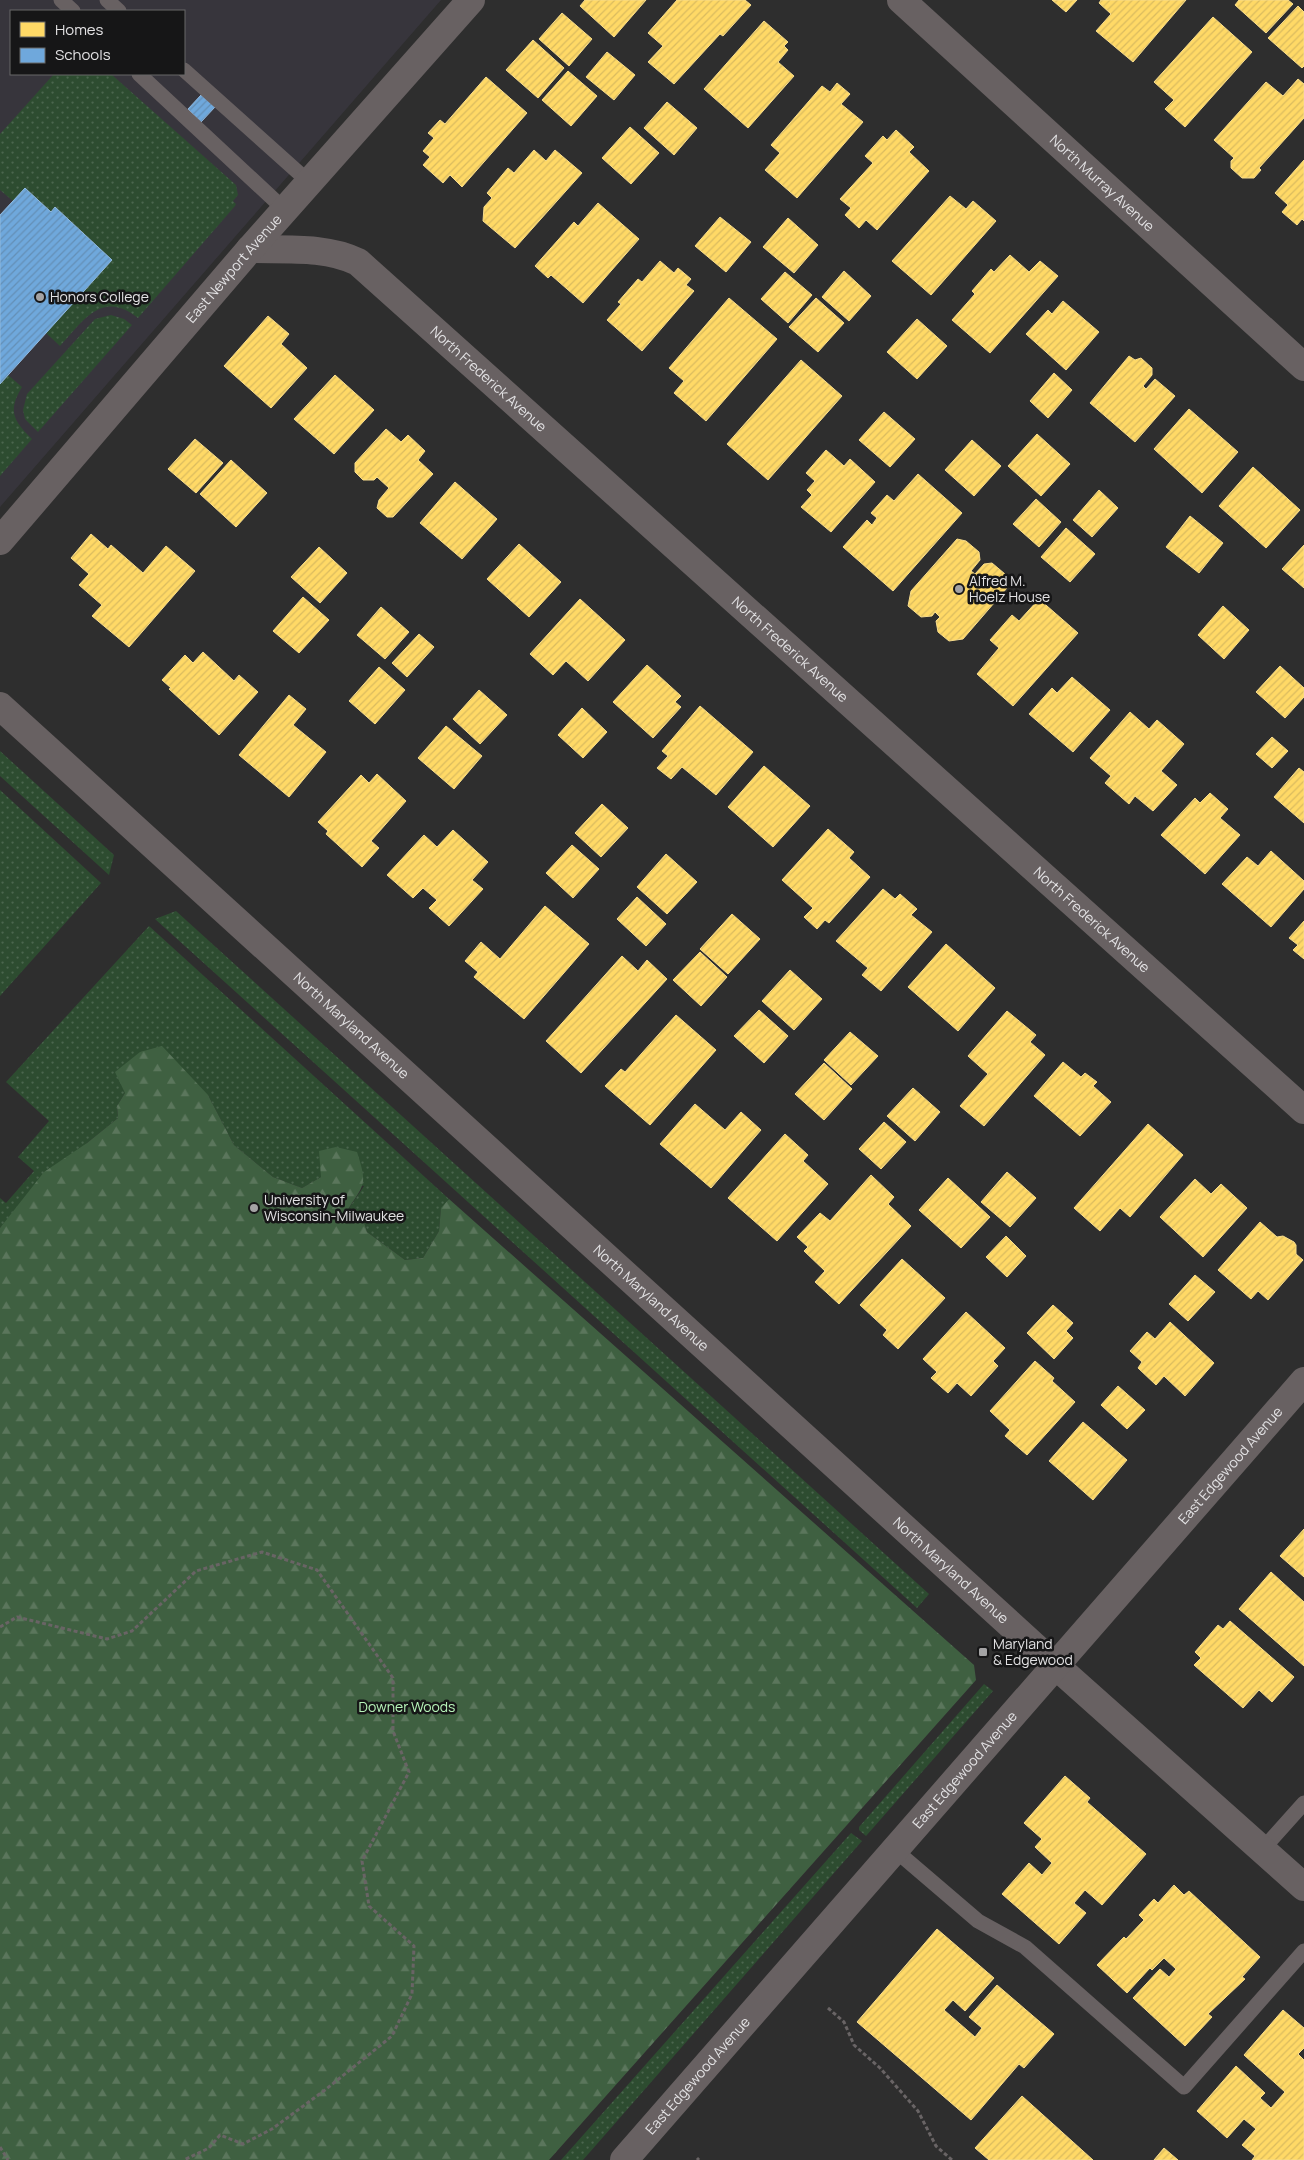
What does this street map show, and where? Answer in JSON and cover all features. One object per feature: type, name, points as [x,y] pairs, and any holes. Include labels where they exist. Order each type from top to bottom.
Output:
[{"type":"street","name":"East Newport Avenue","points":[[0,540],[250,249],[471,0]]},
{"type":"street","name":"North Murray Avenue","points":[[901,0],[1304,367]]},
{"type":"street","name":"North Frederick Avenue","points":[[250,249],[294,250],[343,255],[358,262],[1304,1110]]},
{"type":"street","name":"North Maryland Avenue","points":[[0,706],[1056,1666],[1304,1887]]},
{"type":"street","name":"East Edgewood Avenue","points":[[624,2160],[1304,1381]]},
{"type":"lane","points":[[61,0],[72,10]]},
{"type":"lane","points":[[107,0],[118,10]]},
{"type":"lane","points":[[185,71],[309,182]]},
{"type":"lane","points":[[140,75],[285,210]]},
{"type":"lane","points":[[1262,1850],[1304,1803]]},
{"type":"lane","points":[[895,1850],[978,1921],[1025,1947],[1184,2087],[1304,1952]]},
{"type":"path","points":[[0,1627],[17,1617],[107,1639],[132,1631],[196,1571],[262,1552],[317,1570],[393,1678],[393,1731],[409,1772],[362,1862],[369,1906],[414,1946],[412,1994],[392,2036],[272,2129],[242,2144],[220,2135],[209,2148],[184,2160]]},
{"type":"path","points":[[828,2008],[844,2022],[854,2045],[880,2068],[918,2111],[936,2146],[952,2160]]},
{"type":"path","points":[[0,2147],[8,2160]]},
{"type":"shaded area","points":[[0,0],[441,0],[0,507]]},
{"type":"green space","points":[[53,75],[112,75],[236,185],[238,195],[233,201],[236,204],[138,318],[125,310],[114,307],[104,308],[94,312],[85,319],[60,346],[46,333],[112,260],[55,207],[51,212],[25,188],[13,201],[0,190],[0,134]]},
{"type":"green space","points":[[111,315],[124,319],[132,325],[38,432],[25,419],[23,410],[27,394],[95,319]]},
{"type":"green space","points":[[8,375],[22,387],[15,403],[15,416],[21,427],[32,439],[0,476],[0,384]]},
{"type":"green space","points":[[0,751],[114,855],[109,875],[0,776]]},
{"type":"green space","points":[[0,790],[101,883],[0,996]]},
{"type":"green space","points":[[176,911],[929,1594],[917,1608],[155,919]]},
{"type":"green space","points":[[149,926],[449,1199],[441,1209],[439,1231],[423,1258],[405,1260],[367,1232],[363,1219],[347,1211],[364,1186],[321,1177],[302,1188],[273,1177],[234,1145],[208,1095],[125,1093],[117,1106],[118,1118],[87,1143],[0,1228],[0,1198],[6,1203],[34,1171],[18,1157],[49,1121],[6,1082]]},
{"type":"green space","name":"Downer Woods","points":[[162,1046],[208,1095],[234,1145],[273,1177],[302,1188],[321,1177],[319,1151],[336,1147],[357,1152],[363,1178],[362,1184],[361,1189],[347,1211],[363,1219],[367,1232],[405,1260],[423,1258],[439,1231],[441,1208],[449,1199],[974,1665],[976,1680],[549,2160],[0,2160],[0,1228],[44,1172],[87,1143],[118,1118],[117,1106],[125,1093],[115,1072],[140,1052]]},
{"type":"green space","points":[[984,1684],[993,1691],[866,1836],[859,1830],[859,1827]]},
{"type":"green space","points":[[851,1833],[862,1841],[583,2160],[561,2160]]},
{"type":"building: Homes","points":[[585,0],[646,0],[614,37],[580,6]]},
{"type":"building: Homes","points":[[677,0],[745,0],[751,5],[723,36],[720,34],[674,84],[648,62],[663,46],[648,33]]},
{"type":"building: Homes","points":[[1052,0],[1077,0],[1066,12]]},
{"type":"building: Homes","points":[[1101,0],[1186,0],[1133,62],[1096,31],[1111,14],[1099,3]]},
{"type":"building: Homes","points":[[1239,0],[1288,0],[1293,4],[1266,33],[1235,5]]},
{"type":"building: Homes","points":[[1298,6],[1304,12],[1304,66],[1302,68],[1268,38]]},
{"type":"building: Homes","points":[[562,13],[592,39],[569,66],[539,39]]},
{"type":"building: Homes","points":[[1213,17],[1252,52],[1185,127],[1165,109],[1174,100],[1154,82]]},
{"type":"building: Homes","points":[[764,21],[788,42],[784,46],[788,50],[778,62],[794,76],[748,128],[704,89]]},
{"type":"building: Homes","points":[[533,40],[564,68],[538,98],[506,70]]},
{"type":"building: Homes","points":[[607,52],[635,75],[614,100],[586,77]]},
{"type":"building: Homes","points":[[568,71],[597,96],[571,126],[542,100]]},
{"type":"building: Homes","points":[[486,77],[527,113],[462,187],[450,175],[443,183],[423,165],[430,157],[423,151],[434,138],[428,133],[440,120],[445,124]]},
{"type":"building: Homes","points":[[1298,79],[1304,84],[1304,118],[1259,168],[1261,170],[1254,178],[1242,178],[1231,168],[1231,161],[1234,158],[1214,140],[1266,82],[1283,96]]},
{"type":"building: Homes","points":[[837,83],[850,94],[841,104],[863,122],[797,198],[765,170],[780,153],[771,145],[822,86],[830,92]]},
{"type":"building: Homes","points":[[667,102],[697,128],[674,155],[644,128]]},
{"type":"building: Homes","points":[[630,127],[659,153],[631,184],[602,158]]},
{"type":"building: Homes","points":[[896,130],[914,147],[909,152],[929,171],[877,230],[866,220],[859,228],[845,215],[851,208],[840,199],[873,163],[865,156],[883,136],[887,140]]},
{"type":"building: Homes","points":[[534,150],[546,161],[555,150],[582,173],[515,248],[483,221],[484,207],[492,198],[487,193],[508,168],[514,173]]},
{"type":"building: Homes","points":[[1304,160],[1304,221],[1302,219],[1297,225],[1282,212],[1288,205],[1275,193]]},
{"type":"building: Homes","points":[[950,196],[966,209],[973,201],[996,221],[931,295],[892,261]]},
{"type":"building: Homes","points":[[598,203],[639,239],[583,303],[551,275],[548,278],[535,266],[574,222],[578,226]]},
{"type":"building: Homes","points":[[720,217],[751,242],[726,272],[695,246]]},
{"type":"building: Homes","points":[[788,218],[818,245],[794,273],[763,247]]},
{"type":"building: Homes","points":[[1010,255],[1029,272],[1040,261],[1058,276],[990,353],[952,320],[975,294],[972,291],[991,269],[994,272]]},
{"type":"building: Homes","points":[[660,261],[674,273],[678,268],[691,279],[686,285],[694,291],[642,351],[607,320],[621,304],[618,302],[638,279],[642,282]]},
{"type":"building: Homes","points":[[844,271],[871,296],[849,321],[822,297]]},
{"type":"building: Homes","points":[[785,272],[812,295],[788,323],[761,299]]},
{"type":"building: Homes","points":[[729,298],[777,339],[706,421],[674,393],[684,381],[669,368]]},
{"type":"building: Homes","points":[[816,298],[844,323],[818,352],[789,327]]},
{"type":"building: Homes","points":[[1063,301],[1099,332],[1066,370],[1026,334],[1048,310],[1052,314]]},
{"type":"building: Homes","points":[[268,316],[289,334],[281,344],[307,368],[271,408],[224,366]]},
{"type":"building: Homes","points":[[917,319],[947,346],[917,379],[887,352]]},
{"type":"building: Homes","points":[[1129,356],[1135,360],[1141,358],[1152,368],[1152,375],[1143,386],[1146,389],[1155,379],[1175,396],[1135,442],[1090,403]]},
{"type":"building: Homes","points":[[801,360],[842,396],[768,480],[727,444]]},
{"type":"building: Homes","points":[[1054,373],[1072,390],[1048,418],[1030,401]]},
{"type":"building: Homes","points":[[335,375],[374,410],[334,454],[294,419]]},
{"type":"building: Homes","points":[[1189,409],[1238,452],[1202,493],[1154,449]]},
{"type":"building: Homes","points":[[884,412],[915,439],[890,467],[859,440]]},
{"type":"building: Homes","points":[[386,429],[401,442],[408,435],[425,451],[418,460],[433,474],[393,517],[387,517],[377,508],[379,500],[389,488],[377,477],[374,480],[363,480],[355,472],[355,463]]},
{"type":"building: Homes","points":[[1037,434],[1070,464],[1041,496],[1008,466]]},
{"type":"building: Homes","points":[[195,439],[223,463],[196,493],[168,469]]},
{"type":"building: Homes","points":[[972,440],[1001,466],[974,496],[945,470]]},
{"type":"building: Homes","points":[[826,450],[844,466],[850,459],[875,482],[831,532],[801,507],[812,495],[807,490],[815,481],[806,473]]},
{"type":"building: Homes","points":[[231,460],[267,493],[236,527],[200,494]]},
{"type":"building: Homes","points":[[1253,467],[1300,510],[1266,548],[1219,506]]},
{"type":"building: Homes","points":[[918,474],[962,513],[893,591],[843,547],[867,520],[872,525],[877,518],[871,513],[887,495],[894,501]]},
{"type":"building: Homes","points":[[455,482],[497,519],[462,559],[420,523]]},
{"type":"building: Homes","points":[[1099,490],[1118,508],[1092,537],[1073,520]]},
{"type":"building: Homes","points":[[1036,499],[1061,522],[1039,547],[1013,524]]},
{"type":"building: Homes","points":[[1190,516],[1223,543],[1199,573],[1166,547]]},
{"type":"building: Homes","points":[[1066,528],[1095,554],[1070,582],[1041,557]]},
{"type":"building: Homes","points":[[91,534],[108,549],[111,545],[143,573],[166,546],[195,571],[129,647],[92,616],[102,605],[79,585],[89,574],[71,558]]},
{"type":"building: Homes","name":"Alfred M. Hoelz House","points":[[957,539],[966,541],[979,552],[980,560],[971,571],[975,574],[984,564],[992,563],[1005,574],[1007,588],[963,639],[949,641],[938,632],[936,621],[940,617],[935,612],[932,616],[921,617],[908,606],[911,591]]},
{"type":"building: Homes","points":[[519,544],[561,582],[529,617],[487,579]]},
{"type":"building: Homes","points":[[1304,545],[1304,588],[1282,569]]},
{"type":"building: Homes","points":[[319,547],[347,573],[320,603],[291,577]]},
{"type":"building: Homes","points":[[303,597],[329,620],[299,653],[273,631]]},
{"type":"building: Homes","points":[[580,599],[625,640],[588,681],[566,661],[553,675],[530,654]]},
{"type":"building: Homes","points":[[1039,599],[1078,633],[1013,706],[977,674],[999,648],[990,640],[1012,615],[1019,621]]},
{"type":"building: Homes","points":[[1223,606],[1249,630],[1224,659],[1198,635]]},
{"type":"building: Homes","points":[[381,607],[409,632],[385,659],[357,635]]},
{"type":"building: Homes","points":[[419,634],[434,647],[407,677],[392,663]]},
{"type":"building: Homes","points":[[203,652],[234,681],[239,675],[258,692],[219,735],[169,689],[171,688],[162,680],[185,655],[193,663]]},
{"type":"building: Homes","points":[[647,665],[681,696],[675,702],[681,707],[653,738],[613,702]]},
{"type":"building: Homes","points":[[1280,666],[1304,688],[1304,697],[1285,718],[1256,692]]},
{"type":"building: Homes","points":[[379,667],[405,690],[375,724],[349,701]]},
{"type":"building: Homes","points":[[1072,677],[1110,710],[1073,752],[1029,714],[1052,688],[1057,693]]},
{"type":"building: Homes","points":[[479,690],[507,715],[480,744],[453,719]]},
{"type":"building: Homes","points":[[289,695],[306,709],[293,725],[326,752],[289,797],[239,755]]},
{"type":"building: Homes","points":[[700,706],[753,752],[716,795],[682,767],[671,779],[657,768],[668,756],[662,751]]},
{"type":"building: Homes","points":[[582,708],[607,732],[583,758],[558,735]]},
{"type":"building: Homes","points":[[1130,712],[1149,729],[1157,720],[1184,744],[1161,771],[1177,785],[1153,811],[1135,796],[1129,804],[1105,783],[1111,776],[1090,758]]},
{"type":"building: Homes","points":[[446,726],[482,756],[454,789],[418,758]]},
{"type":"building: Homes","points":[[1272,737],[1288,751],[1272,768],[1256,754]]},
{"type":"building: Homes","points":[[764,766],[810,806],[773,847],[728,807]]},
{"type":"building: Homes","points":[[1299,768],[1304,772],[1304,823],[1274,797]]},
{"type":"building: Homes","points":[[377,774],[406,801],[371,841],[379,848],[362,867],[326,834],[328,831],[318,822],[361,775],[369,783]]},
{"type":"building: Homes","points":[[1210,793],[1228,809],[1220,818],[1240,835],[1205,874],[1161,835],[1195,798],[1200,803]]},
{"type":"building: Homes","points":[[602,804],[628,828],[601,857],[575,833]]},
{"type":"building: Homes","points":[[828,829],[854,852],[849,858],[870,877],[829,923],[825,920],[817,929],[804,917],[813,908],[782,880]]},
{"type":"building: Homes","points":[[453,830],[488,862],[472,880],[483,889],[449,926],[429,908],[437,900],[423,888],[413,898],[387,875],[424,835],[437,847]]},
{"type":"building: Homes","points":[[572,845],[599,869],[573,898],[546,873]]},
{"type":"building: Homes","points":[[1271,851],[1304,881],[1304,889],[1271,927],[1222,884],[1247,857],[1258,866]]},
{"type":"building: Homes","points":[[666,854],[697,882],[667,914],[637,887]]},
{"type":"building: Homes","points":[[883,889],[895,899],[900,894],[917,909],[911,915],[932,932],[881,991],[862,975],[868,968],[836,941]]},
{"type":"building: Homes","points":[[637,897],[666,924],[646,946],[617,919]]},
{"type":"building: Homes","points":[[545,906],[589,944],[524,1019],[474,977],[478,972],[465,961],[481,942],[500,959]]},
{"type":"building: Homes","points":[[732,914],[760,939],[728,974],[700,949]]},
{"type":"building: Homes","points":[[1304,921],[1304,959],[1293,950],[1298,945],[1289,938]]},
{"type":"building: Homes","points":[[946,944],[995,988],[958,1031],[908,987]]},
{"type":"building: Homes","points":[[700,952],[727,977],[701,1006],[673,980]]},
{"type":"building: Homes","points":[[622,956],[638,971],[647,960],[667,979],[581,1073],[546,1041]]},
{"type":"building: Homes","points":[[790,970],[822,999],[794,1030],[762,1001]]},
{"type":"building: Homes","points":[[759,1010],[788,1036],[764,1063],[734,1036]]},
{"type":"building: Homes","points":[[1007,1011],[1036,1035],[1030,1042],[1045,1055],[984,1126],[960,1106],[988,1074],[968,1056]]},
{"type":"building: Homes","points":[[676,1015],[716,1050],[650,1125],[605,1086],[621,1069],[625,1072]]},
{"type":"building: Homes","points":[[850,1032],[878,1056],[851,1085],[824,1060]]},
{"type":"building: Homes","points":[[1063,1062],[1081,1077],[1085,1073],[1097,1082],[1093,1086],[1111,1102],[1080,1136],[1034,1096]]},
{"type":"building: Homes","points":[[824,1063],[852,1089],[824,1120],[795,1094]]},
{"type":"building: Homes","points":[[913,1088],[940,1112],[915,1141],[887,1116]]},
{"type":"building: Homes","points":[[695,1104],[725,1130],[741,1112],[761,1130],[711,1188],[660,1144]]},
{"type":"building: Homes","points":[[884,1122],[906,1142],[881,1169],[859,1149]]},
{"type":"building: Homes","points":[[1148,1124],[1183,1155],[1130,1217],[1120,1208],[1100,1231],[1074,1208]]},
{"type":"building: Homes","points":[[785,1134],[808,1155],[803,1161],[828,1184],[777,1241],[728,1198]]},
{"type":"building: Homes","points":[[1007,1172],[1036,1198],[1010,1227],[981,1202]]},
{"type":"building: Homes","points":[[871,1175],[894,1197],[888,1204],[911,1226],[839,1304],[815,1282],[825,1271],[804,1251],[808,1247],[797,1237],[820,1213],[830,1221]]},
{"type":"building: Homes","points":[[948,1178],[990,1217],[961,1248],[919,1210]]},
{"type":"building: Homes","points":[[1195,1179],[1211,1194],[1221,1184],[1247,1208],[1203,1257],[1160,1217]]},
{"type":"building: Homes","points":[[1260,1222],[1277,1237],[1283,1236],[1294,1242],[1296,1254],[1303,1260],[1268,1300],[1258,1291],[1251,1299],[1218,1270]]},
{"type":"building: Homes","points":[[1006,1236],[1026,1256],[1007,1277],[986,1257]]},
{"type":"building: Homes","points":[[902,1259],[945,1298],[898,1349],[883,1335],[887,1330],[860,1305]]},
{"type":"building: Homes","points":[[1195,1275],[1215,1292],[1188,1321],[1169,1304]]},
{"type":"building: Homes","points":[[1053,1305],[1073,1323],[1066,1331],[1073,1338],[1054,1359],[1027,1333]]},
{"type":"building: Homes","points":[[966,1312],[1005,1348],[993,1361],[998,1366],[971,1396],[957,1383],[948,1393],[931,1378],[937,1372],[923,1359]]},
{"type":"building: Homes","points":[[1170,1322],[1214,1363],[1185,1396],[1164,1376],[1156,1385],[1138,1368],[1142,1362],[1130,1351],[1147,1332],[1155,1339]]},
{"type":"building: Homes","points":[[1035,1361],[1054,1378],[1052,1381],[1075,1402],[1027,1455],[1005,1436],[1010,1430],[990,1411]]},
{"type":"building: Homes","points":[[1118,1386],[1145,1410],[1127,1429],[1101,1405]]},
{"type":"building: Homes","points":[[1083,1422],[1127,1460],[1093,1500],[1049,1461]]},
{"type":"building: Homes","points":[[1304,1529],[1304,1577],[1280,1556]]},
{"type":"building: Homes","points":[[1271,1572],[1304,1602],[1304,1666],[1239,1609]]},
{"type":"building: Homes","points":[[1230,1621],[1294,1677],[1272,1702],[1259,1690],[1243,1708],[1194,1665],[1201,1658],[1195,1652],[1218,1625],[1223,1629]]},
{"type":"building: Homes","points":[[1065,1776],[1090,1798],[1087,1802],[1146,1854],[1102,1905],[1085,1890],[1074,1903],[1086,1913],[1059,1944],[1002,1894],[1029,1863],[1042,1875],[1052,1863],[1035,1847],[1042,1839],[1024,1823]]},
{"type":"building: Homes","points":[[1174,1885],[1184,1895],[1189,1891],[1260,1957],[1242,1977],[1245,1979],[1208,2014],[1212,2017],[1185,2046],[1133,1998],[1160,1969],[1169,1977],[1176,1969],[1164,1958],[1152,1970],[1150,1968],[1127,1993],[1097,1965],[1124,1937],[1126,1939],[1144,1920],[1139,1915],[1154,1899],[1158,1903]]},
{"type":"building: Homes","points":[[937,1929],[994,1978],[965,2011],[953,2000],[944,2010],[975,2037],[982,2028],[969,2017],[997,1985],[1054,2034],[1024,2068],[1019,2064],[971,2120],[857,2022]]},
{"type":"building: Homes","points":[[1283,2010],[1304,2028],[1304,2048],[1298,2054],[1304,2060],[1304,2160],[1252,2160],[1255,2156],[1242,2145],[1256,2129],[1244,2119],[1227,2138],[1197,2111],[1236,2066],[1265,2093],[1260,2098],[1271,2108],[1285,2092],[1244,2055]]},
{"type":"building: Homes","points":[[1022,2096],[1093,2160],[989,2160],[975,2148]]},
{"type":"building: Homes","points":[[1164,2148],[1178,2160],[1154,2160]]},
{"type":"building: Schools","points":[[201,95],[215,107],[201,122],[188,109]]},
{"type":"building: Schools","name":"Honors College","points":[[25,188],[51,212],[55,207],[112,260],[0,384],[0,215]]},
{"type":"place","name":"Honors College","points":[[40,297]]},
{"type":"place","name":"Alfred M. Hoelz House","points":[[959,589]]},
{"type":"place","name":"University of Wisconsin-Milwaukee","points":[[254,1208]]},
{"type":"place","name":"Maryland & Edgewood","points":[[983,1652]]}]
